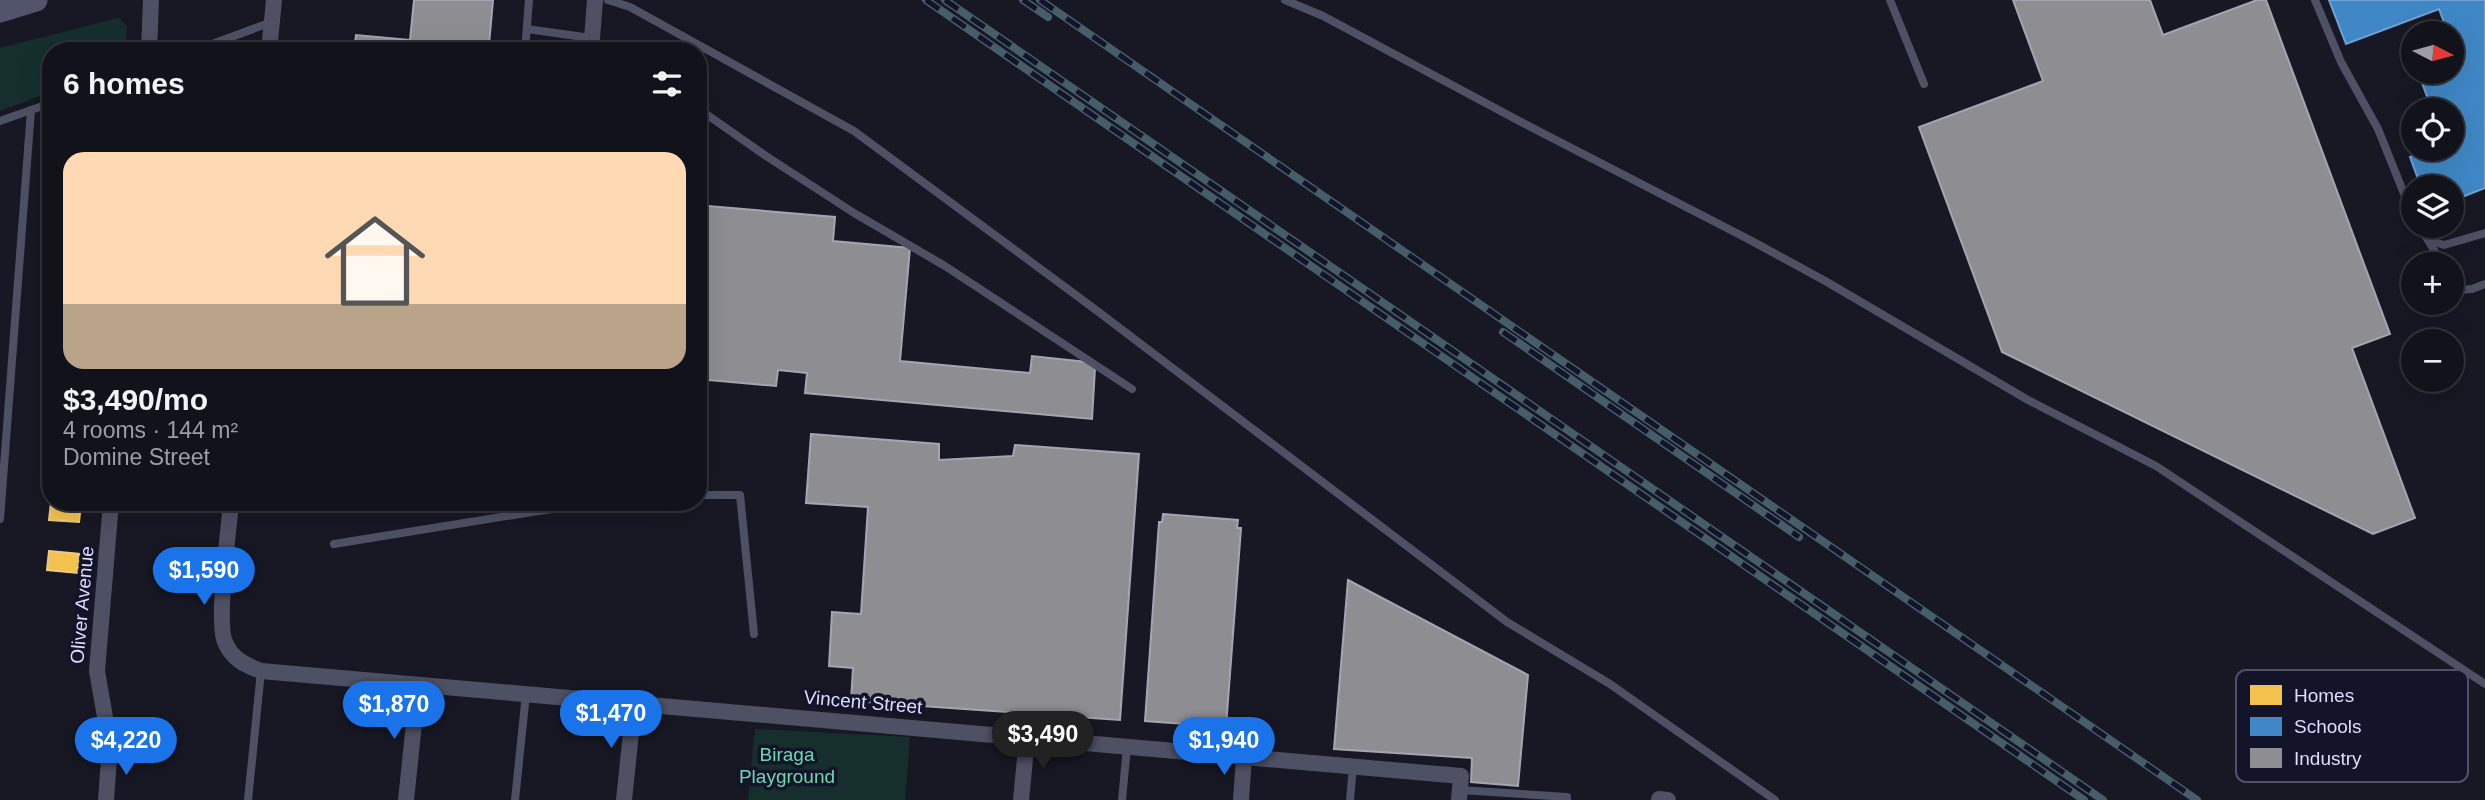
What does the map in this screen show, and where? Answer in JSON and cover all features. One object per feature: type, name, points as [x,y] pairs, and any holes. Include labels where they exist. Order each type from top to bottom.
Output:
[{"type":"main road","points":[[0,11],[37,0]]},
{"type":"street","points":[[149,42],[151,0]]},
{"type":"street","points":[[270,42],[274,0]]},
{"type":"street","points":[[591,42],[595,0]]},
{"type":"street","name":"Oliver Avenue","points":[[106,800],[110,751],[97,671],[110,511]]},
{"type":"street","points":[[230,511],[222,632],[233,655],[245,665],[261,671]]},
{"type":"street","name":"Vincent Street","points":[[261,671],[1353,766],[1460,788]]},
{"type":"street","points":[[406,800],[418,685]]},
{"type":"street","points":[[624,800],[634,704]]},
{"type":"street","points":[[1021,800],[1027,738]]},
{"type":"street","points":[[1241,800],[1244,757]]},
{"type":"street","points":[[1659,799],[1668,800]]},
{"type":"lane","points":[[526,42],[529,0]]},
{"type":"lane","points":[[608,0],[630,8],[692,42]]},
{"type":"lane","points":[[1285,0],[1323,16],[1761,246],[2028,400],[2156,466],[2464,670]]},
{"type":"lane","points":[[1890,0],[1924,85]]},
{"type":"lane","points":[[2315,0],[2341,62],[2378,128],[2401,186]]},
{"type":"lane","points":[[217,42],[271,22]]},
{"type":"lane","points":[[527,29],[582,42]]},
{"type":"lane","points":[[707,50],[854,131],[1107,318],[1507,622],[1610,684],[1775,800]]},
{"type":"lane","points":[[0,121],[42,106]]},
{"type":"lane","points":[[0,519],[31,110]]},
{"type":"lane","points":[[707,114],[799,178],[945,266],[1132,388]]},
{"type":"lane","points":[[2428,240],[2444,245],[2485,233]]},
{"type":"lane","points":[[2428,240],[2435,252]]},
{"type":"lane","points":[[2464,290],[2485,284]]},
{"type":"lane","points":[[707,495],[740,495],[754,634]]},
{"type":"lane","points":[[334,544],[512,511]]},
{"type":"lane","points":[[248,800],[261,671]]},
{"type":"lane","points":[[2468,673],[2485,684]]},
{"type":"lane","points":[[515,800],[526,694]]},
{"type":"lane","points":[[1122,800],[1127,747]]},
{"type":"lane","points":[[1350,800],[1353,766]]},
{"type":"lane","points":[[1460,788],[1567,797],[1567,800]]},
{"type":"green space","points":[[118,18],[127,26],[126,42],[42,42],[42,95],[0,111],[0,48]]},
{"type":"green space","name":"Biraga Playground","points":[[755,729],[910,737],[905,800],[748,800]]},
{"type":"building: Homes","points":[[50,511],[80,511],[79,522],[49,520]]},
{"type":"building: Homes","points":[[49,551],[80,554],[78,573],[47,570]]},
{"type":"building: Schools","points":[[2329,0],[2485,0],[2485,188],[2464,196],[2464,175],[2417,175],[2411,161],[2464,161],[2464,98],[2428,98],[2422,84],[2464,84],[2464,21],[2444,21],[2439,9],[2401,21],[2401,23],[2346,44]]},
{"type":"building: Industry","points":[[414,0],[493,0],[489,42],[355,42],[356,35],[410,40]]},
{"type":"building: Industry","points":[[2013,0],[2150,0],[2163,35],[2257,0],[2266,0],[2390,334],[2352,348],[2415,518],[2373,534],[2002,352],[1919,127],[2043,81]]},
{"type":"building: Industry","points":[[708,206],[835,217],[833,241],[910,248],[900,361],[1030,373],[1032,356],[1087,362],[1095,368],[1092,419],[805,393],[807,373],[778,370],[776,386],[707,380]]},
{"type":"building: Industry","points":[[811,434],[939,444],[939,460],[1013,456],[1015,445],[1139,454],[1120,720],[851,701],[853,668],[829,666],[832,612],[861,614],[868,507],[806,503]]},
{"type":"building: Industry","points":[[1163,514],[1238,520],[1237,528],[1241,528],[1226,727],[1145,721],[1159,522],[1162,522]]},
{"type":"building: Industry","points":[[1348,580],[1528,675],[1518,786],[1471,782],[1472,758],[1334,749]]},
{"type":"railway","points":[[926,0],[2084,800]]},
{"type":"railway","points":[[945,0],[2103,800]]},
{"type":"railway","points":[[1023,0],[1048,17]]},
{"type":"railway","points":[[1040,0],[2197,800]]},
{"type":"railway","points":[[1503,332],[1799,537]]}]
